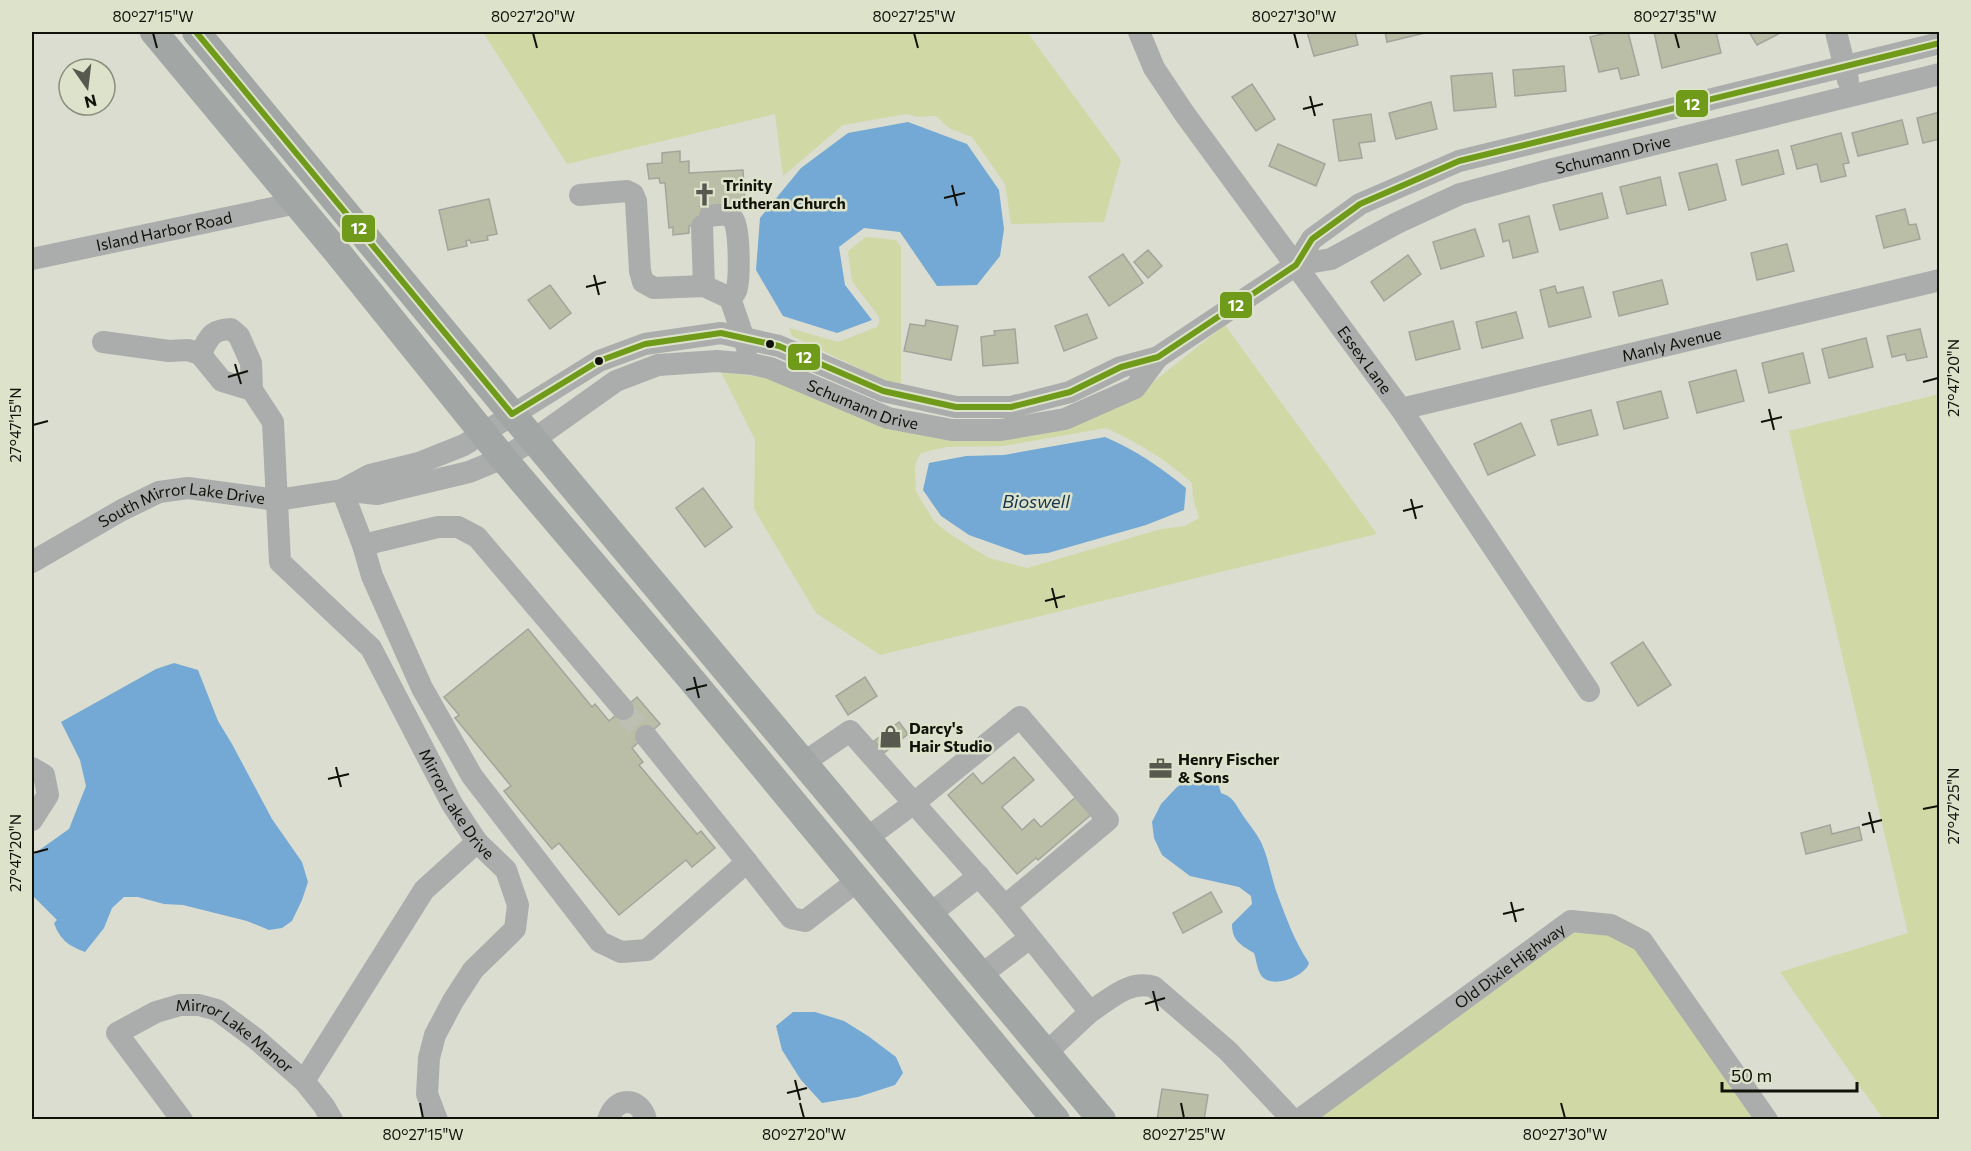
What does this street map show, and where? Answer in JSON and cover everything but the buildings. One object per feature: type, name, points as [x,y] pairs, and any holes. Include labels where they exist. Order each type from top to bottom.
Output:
[{"type":"main road","points":[[154,32],[297,203],[503,458],[696,685],[1056,1119]]},
{"type":"main road","points":[[196,32],[533,440],[1102,1119]]},
{"type":"street","name":"Essex Lane","points":[[1139,32],[1154,68],[1184,113],[1401,409],[1589,691]]},
{"type":"street","points":[[1836,32],[1851,96]]},
{"type":"street","name":"Schumann Drive","points":[[1296,265],[1311,239],[1360,204],[1459,161],[1940,43]]},
{"type":"street","name":"Schumann Drive","points":[[485,433],[599,361],[645,344],[721,333],[778,346],[883,391],[956,407],[1011,407],[1070,392],[1121,367],[1158,357],[1296,265],[1331,259],[1397,223],[1468,192],[1940,74]]},
{"type":"street","points":[[1648,114],[1657,143]]},
{"type":"street","points":[[1459,161],[1468,192]]},
{"type":"street","points":[[580,195],[627,191],[633,194],[636,201],[640,271],[643,282],[654,288],[704,286],[730,298],[752,364]]},
{"type":"street","name":"Island Harbor Road","points":[[32,259],[297,203]]},
{"type":"street","points":[[704,286],[706,221],[727,215],[733,219],[737,228],[738,278],[736,292],[730,298]]},
{"type":"street","name":"Manly Avenue","points":[[1401,409],[1940,280]]},
{"type":"street","points":[[103,342],[169,351],[188,350],[200,354],[222,381],[252,390],[251,363],[239,336],[231,329],[218,330],[209,337],[200,354]]},
{"type":"street","name":"Schumann Drive","points":[[503,458],[533,440],[616,381],[658,365],[717,361],[752,364],[770,368],[888,418],[952,430],[1001,430],[1065,419],[1135,388],[1158,357]]},
{"type":"street","name":"Mirror Lake Drive","points":[[252,390],[273,422],[280,562],[371,648],[452,804],[477,842],[507,870],[518,905],[515,929],[473,970],[435,1035],[429,1058],[427,1095],[437,1119]]},
{"type":"street","name":"South Mirror Lake Drive","points":[[342,490],[370,475],[419,463],[464,445],[485,433]]},
{"type":"street","name":"South Mirror Lake Drive","points":[[32,562],[122,510],[159,492],[188,488],[277,500],[342,490],[377,494],[469,472],[503,458]]},
{"type":"street","points":[[342,490],[363,544],[372,576],[422,688],[472,776],[600,942],[621,952],[647,950],[747,862]]},
{"type":"street","points":[[363,544],[438,527],[458,527],[477,537],[623,709]]},
{"type":"street","points":[[867,838],[1020,717],[1108,820],[1005,906]]},
{"type":"street","points":[[804,763],[850,731],[1005,906],[1090,1012]]},
{"type":"street","points":[[646,736],[791,918],[805,921],[857,881]]},
{"type":"street","points":[[32,768],[44,775],[48,795],[32,820]]},
{"type":"street","points":[[304,1081],[424,890],[477,842]]},
{"type":"street","points":[[930,914],[979,876]]},
{"type":"street","name":"Old Dixie Highway","points":[[1299,1119],[1571,921],[1611,925],[1642,941],[1767,1119]]},
{"type":"street","points":[[981,975],[1030,938]]},
{"type":"street","points":[[1046,1053],[1090,1012],[1123,990],[1142,983],[1154,987],[1228,1051],[1293,1119]]},
{"type":"street","name":"Mirror Lake Manor","points":[[183,1119],[117,1033],[156,1012],[180,1005],[199,1005],[217,1010],[256,1039],[304,1081],[332,1119]]},
{"type":"street","points":[[608,1119],[612,1110],[619,1104],[628,1102],[637,1104],[644,1110],[646,1119]]},
{"type":"green space","points":[[483,32],[1027,32],[1121,160],[1104,222],[1011,224],[1005,184],[972,137],[949,128],[936,116],[917,117],[907,114],[843,125],[783,176],[775,114],[567,164]]},
{"type":"green space","points":[[866,237],[896,240],[901,247],[901,387],[792,336],[789,328],[838,342],[877,327],[879,317],[852,281],[848,251]]},
{"type":"green space","points":[[1225,325],[1377,534],[880,655],[816,613],[754,509],[755,440],[721,372],[768,378],[904,431],[1128,402]],"holes":[[[1106,428],[1162,459],[1192,483],[1193,498],[1199,518],[1185,526],[1161,529],[1027,568],[989,558],[948,533],[934,521],[915,490],[915,468],[921,453],[946,447],[1003,446]]]},
{"type":"green space","points":[[1939,394],[1939,1119],[1883,1119],[1780,972],[1908,933],[1789,431]]},
{"type":"green space","points":[[1574,932],[1609,935],[1636,950],[1756,1120],[1317,1120]]},
{"type":"water","points":[[908,122],[967,144],[999,190],[1004,229],[1000,256],[977,285],[937,286],[900,232],[864,228],[839,247],[845,285],[872,320],[837,333],[783,316],[756,270],[760,218],[801,168],[848,133]]},
{"type":"water","name":"Bioswell","points":[[1105,437],[1147,460],[1186,488],[1184,510],[1146,525],[1048,553],[1025,555],[969,535],[941,516],[923,490],[929,463],[966,456],[1004,455]]},
{"type":"water","points":[[174,663],[198,670],[218,721],[272,819],[302,862],[308,882],[292,921],[282,928],[269,930],[247,921],[183,905],[164,904],[138,897],[124,897],[112,908],[104,928],[85,952],[70,945],[62,938],[54,923],[57,920],[32,895],[32,857],[69,829],[86,786],[80,760],[61,722],[156,669]]},
{"type":"water","points":[[1211,773],[1216,776],[1221,793],[1234,802],[1261,842],[1285,914],[1295,939],[1309,963],[1302,972],[1290,979],[1276,982],[1262,977],[1254,953],[1241,945],[1234,935],[1232,924],[1252,904],[1251,896],[1239,887],[1190,876],[1162,855],[1154,838],[1152,822],[1161,804],[1177,787]]},
{"type":"water","points":[[793,1012],[815,1012],[844,1021],[896,1057],[903,1073],[895,1085],[858,1097],[822,1103],[801,1080],[782,1050],[776,1026]]},
{"type":"tunnel","points":[[623,709],[646,736]]},
{"type":"transit line","name":"12","points":[[196,32],[512,414],[599,361],[645,344],[721,333],[779,346],[883,391],[956,407],[1011,407],[1070,392],[1121,367],[1158,357],[1296,265],[1312,239],[1360,204],[1459,161],[1940,43]]},
{"type":"place","name":"Trinity Lutheran Church","points":[[705,194]]},
{"type":"place","name":"Darcy's Hair Studio","points":[[891,737]]},
{"type":"place","name":"Henry Fischer & Sons","points":[[1160,768]]}]
